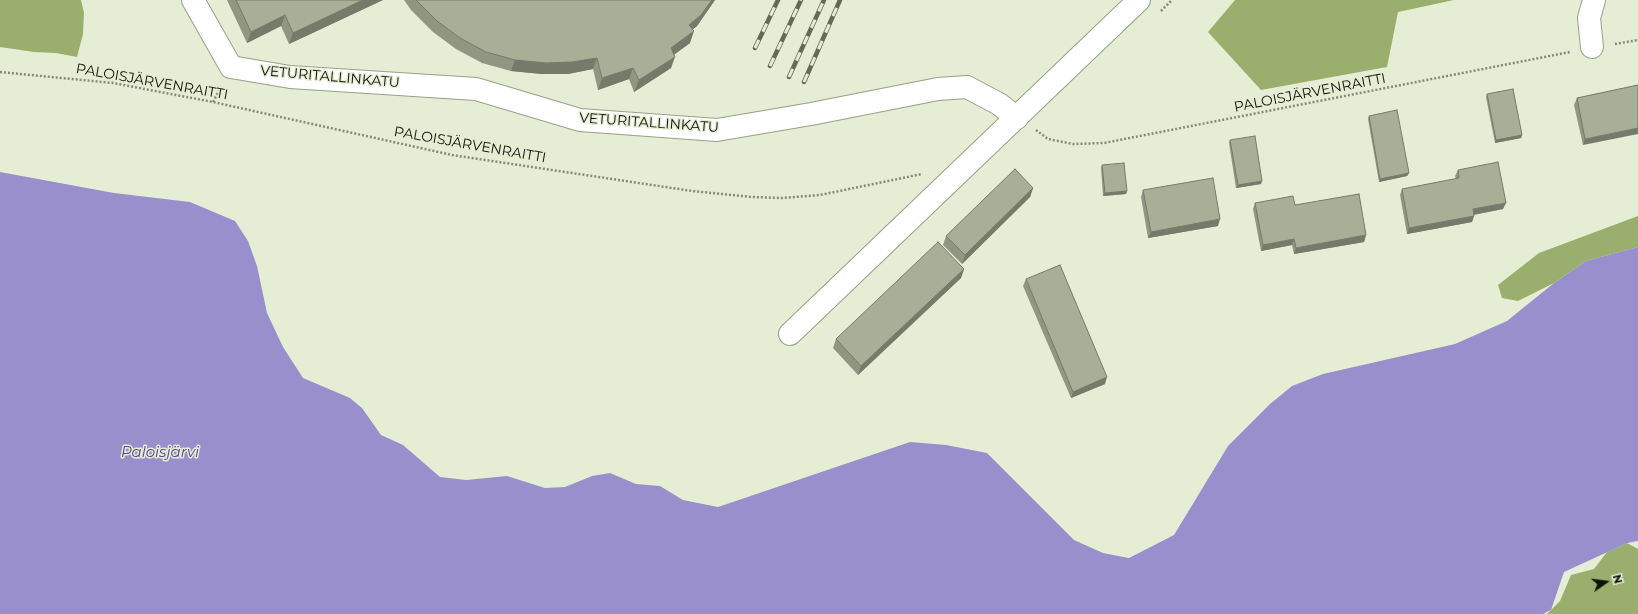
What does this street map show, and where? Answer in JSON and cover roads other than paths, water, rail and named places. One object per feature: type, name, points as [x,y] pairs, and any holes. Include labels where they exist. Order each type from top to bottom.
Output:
[{"type":"street","name":"VETURITALLINKATU","points":[[193,0],[231,67],[290,77],[476,88],[580,120],[717,130],[811,114],[938,89],[967,87],[999,104],[1025,123]]},
{"type":"street","points":[[790,334],[1025,123],[1139,0]]},
{"type":"street","points":[[1592,47],[1589,18],[1594,0]]},
{"type":"water","name":"Paloisjärvi","points":[[0,172],[114,193],[190,202],[235,221],[248,241],[257,266],[267,313],[283,347],[303,378],[350,398],[362,408],[381,435],[403,445],[440,477],[466,480],[507,476],[545,488],[565,487],[592,476],[610,473],[636,484],[660,486],[683,500],[718,507],[910,442],[946,445],[987,453],[1074,540],[1103,553],[1129,558],[1174,535],[1228,446],[1270,404],[1292,386],[1323,374],[1455,344],[1507,321],[1554,283],[1586,261],[1638,247],[1638,541],[1627,543],[1564,572],[1551,610],[1543,614],[0,614]]},
{"type":"railway","points":[[755,48],[778,0]]},
{"type":"railway","points":[[770,66],[801,0]]},
{"type":"railway","points":[[789,77],[824,0]]},
{"type":"railway","points":[[804,82],[840,0]]}]
